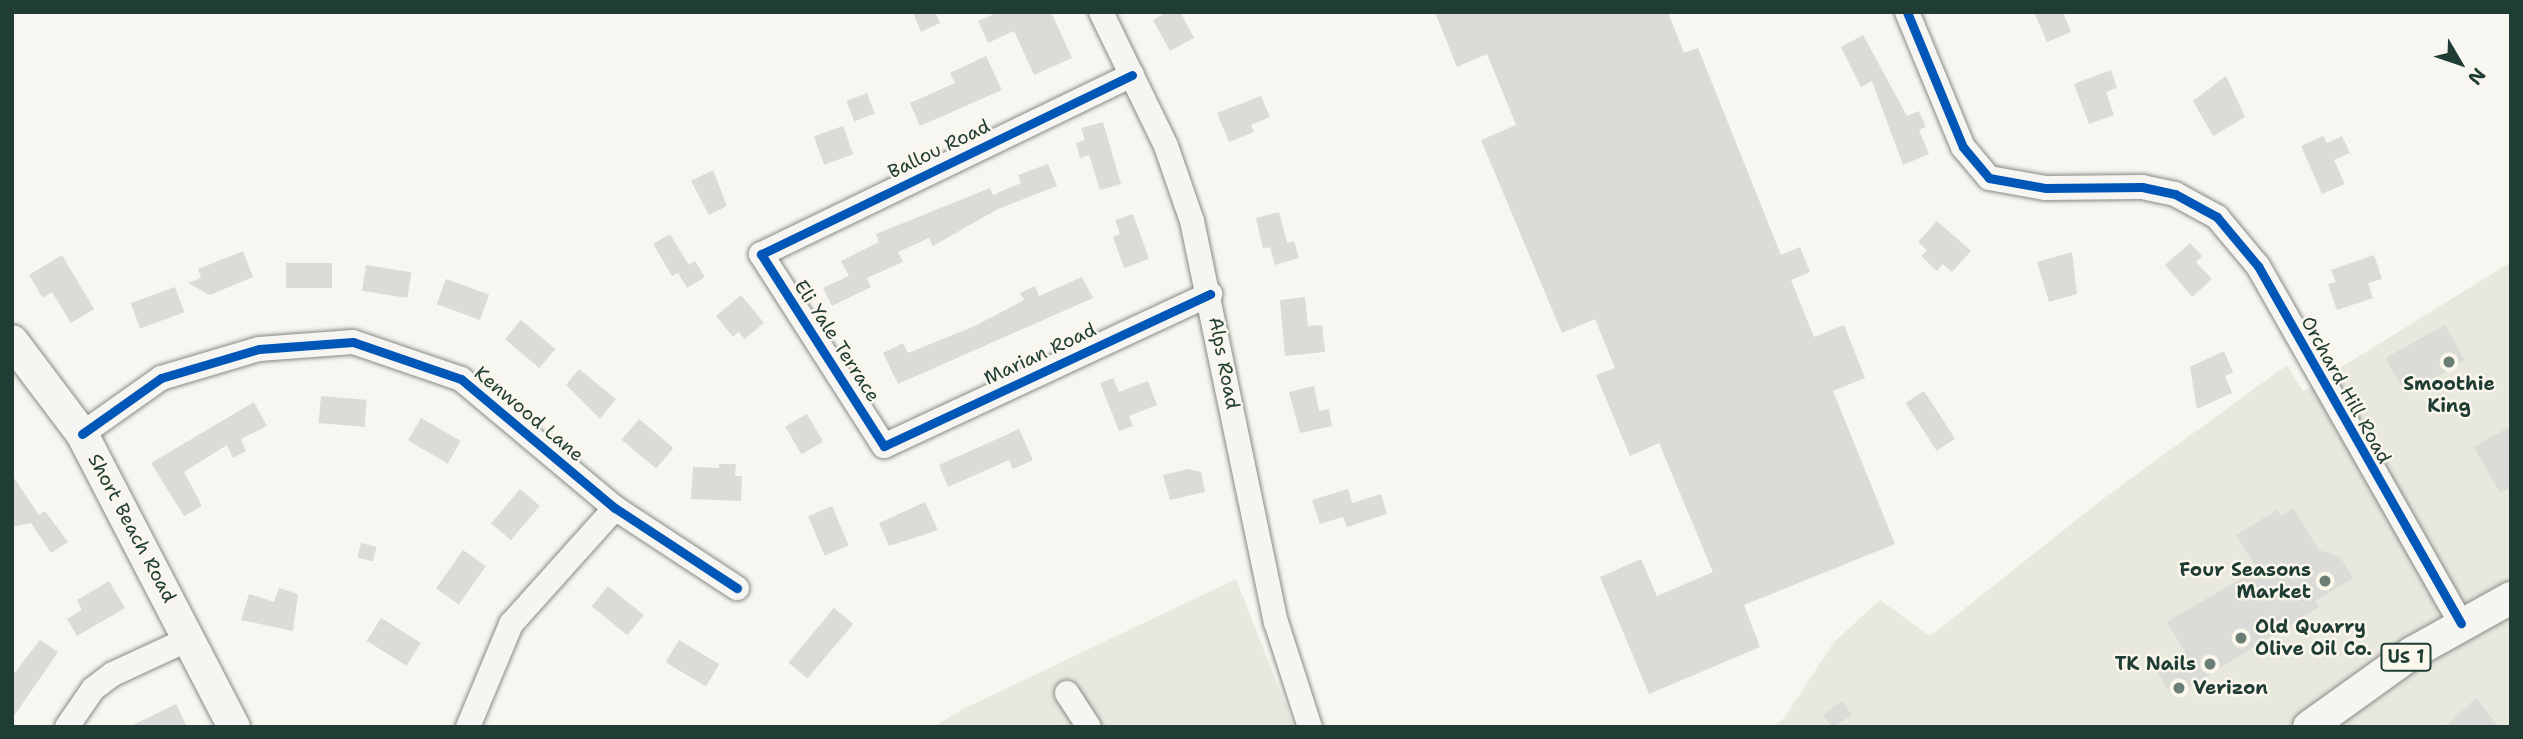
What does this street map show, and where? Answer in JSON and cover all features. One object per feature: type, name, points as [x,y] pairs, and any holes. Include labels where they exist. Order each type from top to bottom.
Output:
[{"type":"main road","name":"Short Beach Road","points":[[12,341],[82,433],[191,638],[234,727]]},
{"type":"main road","name":"US 1","points":[[2308,727],[2460,623],[2511,598]]},
{"type":"street","name":"Alps Road","points":[[1101,12],[1181,187],[1210,294],[1268,589],[1310,727]]},
{"type":"street","name":"Orchard Hill Road","points":[[1907,12],[1963,147],[1989,178],[2046,188],[2143,187],[2175,194],[2217,216],[2258,266],[2460,623]]},
{"type":"street","name":"Ballou Road","points":[[761,254],[1132,75]]},
{"type":"street","name":"Eli Yale Terrace","points":[[761,254],[884,446]]},
{"type":"street","name":"Marian Road","points":[[884,446],[1210,294]]},
{"type":"street","name":"Kenwood Lane","points":[[82,433],[161,377],[259,349],[353,342],[461,379],[615,508],[737,588]]},
{"type":"street","points":[[468,727],[511,624],[615,508]]},
{"type":"street","points":[[67,727],[93,690],[113,674],[191,638]]},
{"type":"street","points":[[1067,693],[1089,727]]},
{"type":"shaded area","points":[[2511,262],[2511,727],[1773,727],[1784,718],[1834,642],[1880,600],[1930,636],[2108,495],[2287,365],[2303,391]]},
{"type":"shaded area","points":[[1236,579],[1294,727],[933,727],[965,708]]},
{"type":"building","points":[[913,12],[935,12],[940,23],[921,32]]},
{"type":"building","points":[[999,12],[1051,12],[1072,58],[1034,75],[1014,31],[988,43],[978,21]]},
{"type":"building","points":[[1167,12],[1180,12],[1194,38],[1170,51],[1153,20]]},
{"type":"building","points":[[1435,12],[1668,12],[1684,53],[1698,48],[1781,255],[1800,247],[1810,272],[1791,280],[1814,337],[1844,325],[1865,378],[1833,391],[1895,544],[1744,605],[1760,647],[1649,694],[1600,577],[1641,559],[1657,596],[1713,572],[1659,443],[1630,456],[1596,375],[1615,368],[1595,319],[1562,333],[1481,140],[1516,125],[1487,54],[1457,67]]},
{"type":"building","points":[[2034,12],[2063,12],[2071,32],[2047,42]]},
{"type":"building","points":[[1863,35],[1907,116],[1919,111],[1926,127],[1919,130],[1929,154],[1903,165],[1872,81],[1861,87],[1841,47]]},
{"type":"building","points":[[986,56],[1002,90],[920,126],[910,103],[955,83],[950,73]]},
{"type":"building","points":[[2111,70],[2117,88],[2106,92],[2114,115],[2089,124],[2074,84]]},
{"type":"building","points":[[2226,76],[2245,117],[2213,136],[2193,101]]},
{"type":"building","points":[[867,93],[875,114],[854,121],[846,101]]},
{"type":"building","points":[[1261,96],[1270,117],[1251,125],[1254,132],[1229,142],[1217,113]]},
{"type":"building","points":[[1103,122],[1121,184],[1100,190],[1089,155],[1080,158],[1076,143],[1085,140],[1081,128]]},
{"type":"building","points":[[843,126],[853,154],[824,165],[814,137]]},
{"type":"building","points":[[2323,136],[2327,143],[2342,136],[2350,153],[2334,160],[2345,184],[2322,194],[2301,146]]},
{"type":"building","points":[[1048,164],[1057,186],[998,209],[933,246],[929,238],[898,252],[903,262],[867,278],[871,287],[832,306],[823,288],[849,276],[841,261],[879,242],[876,234],[990,188],[993,195],[1021,183],[1018,175]]},
{"type":"building","points":[[713,170],[727,206],[709,215],[691,181]]},
{"type":"building","points":[[1279,212],[1287,243],[1294,241],[1299,258],[1275,265],[1270,247],[1263,249],[1256,218]]},
{"type":"building","points":[[1133,214],[1149,259],[1124,268],[1113,237],[1120,234],[1115,220]]},
{"type":"building","points":[[1937,221],[1971,251],[1952,272],[1943,264],[1937,271],[1921,256],[1927,250],[1918,242]]},
{"type":"building","points":[[670,234],[689,265],[695,261],[705,277],[687,288],[678,273],[672,276],[653,244]]},
{"type":"building","points":[[2190,243],[2202,256],[2196,262],[2212,279],[2192,297],[2165,265]]},
{"type":"building","points":[[243,251],[253,277],[210,295],[188,283],[201,278],[198,269]]},
{"type":"building","points":[[2072,252],[2077,294],[2049,302],[2037,262]]},
{"type":"building","points":[[62,255],[94,309],[71,323],[52,292],[43,298],[29,275]]},
{"type":"building","points":[[2374,255],[2382,279],[2368,283],[2373,298],[2337,310],[2328,284],[2336,282],[2331,270]]},
{"type":"building","points":[[286,263],[332,263],[332,288],[286,288]]},
{"type":"building","points":[[366,265],[411,272],[407,298],[362,291]]},
{"type":"building","points":[[1082,277],[1093,298],[898,384],[883,353],[903,343],[908,353],[975,326],[1024,300],[1020,293],[1035,286],[1039,296]]},
{"type":"building","points":[[446,279],[489,295],[480,320],[437,304]]},
{"type":"building","points":[[175,287],[184,312],[140,328],[131,303]]},
{"type":"building","points":[[741,295],[764,323],[745,339],[738,332],[733,337],[716,316]]},
{"type":"building","points":[[1305,297],[1308,326],[1322,325],[1325,352],[1285,356],[1280,300]]},
{"type":"building","points":[[521,320],[555,349],[539,368],[505,339]]},
{"type":"building","points":[[2445,325],[2465,361],[2405,394],[2386,358]]},
{"type":"building","points":[[2224,351],[2233,372],[2225,376],[2232,393],[2197,409],[2190,367]]},
{"type":"building","points":[[579,369],[616,399],[600,419],[566,385]]},
{"type":"building","points":[[1113,378],[1119,392],[1148,381],[1157,405],[1129,416],[1133,426],[1119,431],[1100,383]]},
{"type":"building","points":[[1314,386],[1319,411],[1329,409],[1332,426],[1300,433],[1289,392]]},
{"type":"building","points":[[1924,391],[1955,439],[1937,451],[1906,403]]},
{"type":"building","points":[[321,396],[367,400],[364,427],[319,423]]},
{"type":"building","points":[[254,402],[267,426],[241,439],[246,451],[233,458],[227,445],[184,472],[202,506],[184,516],[151,463]]},
{"type":"building","points":[[807,414],[823,442],[801,454],[785,427]]},
{"type":"building","points":[[421,418],[461,441],[448,464],[408,441]]},
{"type":"building","points":[[639,419],[673,448],[656,469],[622,440]]},
{"type":"building","points":[[2511,426],[2511,487],[2500,493],[2474,447]]},
{"type":"building","points":[[1019,429],[1033,460],[1013,469],[1009,460],[948,487],[939,465]]},
{"type":"building","points":[[719,464],[736,464],[735,476],[742,476],[741,501],[691,499],[693,467],[719,468]]},
{"type":"building","points":[[1189,469],[1201,472],[1205,492],[1170,500],[1163,475]]},
{"type":"building","points":[[12,475],[39,515],[45,511],[68,542],[51,553],[31,523],[12,527]]},
{"type":"building","points":[[520,489],[540,506],[511,540],[491,523]]},
{"type":"building","points":[[1348,489],[1352,503],[1381,494],[1387,514],[1347,527],[1343,517],[1320,524],[1312,500]]},
{"type":"building","points":[[925,502],[938,530],[889,546],[879,523]]},
{"type":"building","points":[[832,506],[849,546],[825,556],[808,516]]},
{"type":"building","points":[[2293,508],[2319,550],[2340,557],[2353,578],[2315,601],[2319,607],[2173,697],[2156,670],[2185,652],[2167,622],[2247,575],[2255,565],[2236,535],[2277,510],[2281,516]]},
{"type":"building","points":[[361,543],[377,547],[373,561],[357,558]]},
{"type":"building","points":[[463,550],[486,566],[459,605],[436,589]]},
{"type":"building","points":[[109,581],[125,608],[77,636],[67,619],[82,610],[77,600]]},
{"type":"building","points":[[608,586],[644,615],[627,635],[592,606]]},
{"type":"building","points":[[279,588],[298,594],[293,631],[241,620],[249,594],[274,602]]},
{"type":"building","points":[[834,608],[853,624],[808,678],[788,662]]},
{"type":"building","points":[[381,618],[421,643],[407,666],[367,641]]},
{"type":"building","points":[[40,640],[58,652],[12,719],[12,676]]},
{"type":"building","points":[[679,640],[719,664],[706,686],[666,662]]},
{"type":"building","points":[[2476,698],[2499,727],[2445,727]]},
{"type":"building","points":[[1842,701],[1852,715],[1832,727],[1823,715]]},
{"type":"building","points":[[176,704],[187,727],[129,727]]},
{"type":"cycle path","points":[[1907,12],[1963,147],[1989,178],[2046,188],[2142,187],[2175,194],[2217,217],[2258,266],[2461,623]]},
{"type":"cycle path","points":[[1132,75],[761,254],[884,446],[1210,294]]},
{"type":"cycle path","points":[[82,434],[161,378],[259,349],[353,342],[461,379],[615,508],[737,588]]},
{"type":"place","name":"Smoothie King","points":[[2449,362]]},
{"type":"place","name":"Four Seasons Market","points":[[2325,581]]},
{"type":"place","name":"Old Quarry Olive Oil Co.","points":[[2241,638]]},
{"type":"place","name":"TK Nails","points":[[2210,664]]},
{"type":"place","name":"Verizon","points":[[2179,688]]}]
